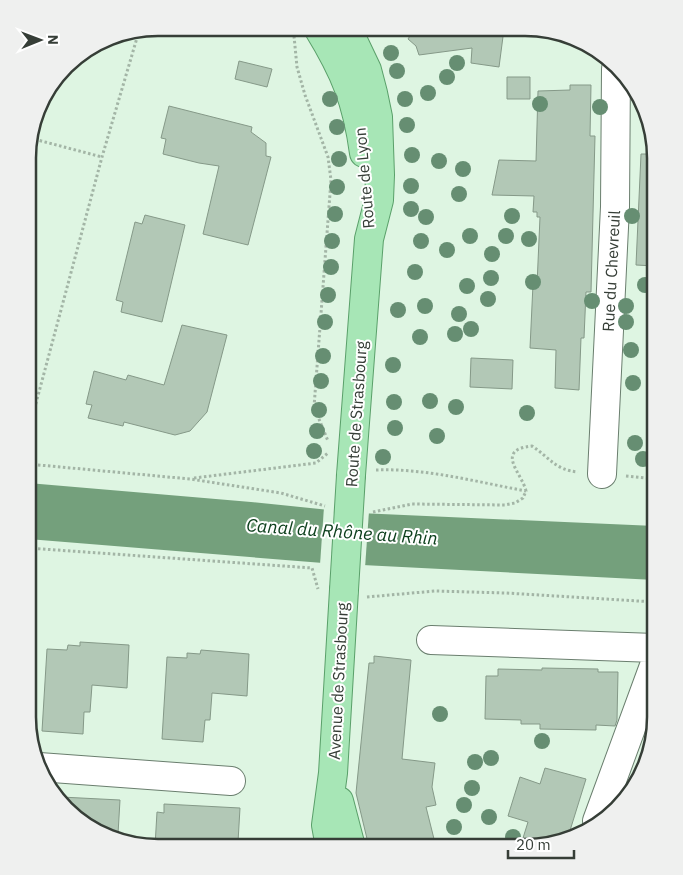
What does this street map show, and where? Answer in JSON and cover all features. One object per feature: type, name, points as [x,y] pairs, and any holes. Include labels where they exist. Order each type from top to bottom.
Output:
[{"type":"main road","name":"Route de Lyon","points":[[322,36],[345,76],[358,116],[365,157],[369,239]]},
{"type":"main road","name":"Route de Lyon","points":[[351,36],[367,70],[378,117],[380,184],[369,239]]},
{"type":"main road","name":"Route de Strasbourg","points":[[342,594],[360,472],[369,239]]},
{"type":"main road","name":"Avenue de Strasbourg","points":[[328,838],[326,825],[333,773],[342,594]]},
{"type":"main road","name":"Avenue de Strasbourg","points":[[333,773],[348,838]]},
{"type":"street","name":"Rue du Chevreuil","points":[[602,474],[615,207],[616,77]]},
{"type":"street","points":[[431,640],[646,648]]},
{"type":"street","points":[[600,813],[646,687]]},
{"type":"street","points":[[48,768],[231,781]]},
{"type":"path","points":[[294,36],[304,95],[328,157],[330,173],[314,407],[329,443]]},
{"type":"path","points":[[36,403],[102,157],[137,38]]},
{"type":"path","points":[[37,140],[102,157]]},
{"type":"path","points":[[370,512],[412,504],[505,505],[515,503],[523,498],[526,491],[525,484],[514,468],[512,456],[514,451],[521,447],[532,446],[566,471],[602,474]]},
{"type":"path","points":[[190,479],[316,463],[332,449],[360,472],[398,469],[526,491]]},
{"type":"path","points":[[36,465],[190,479],[281,493],[328,506]]},
{"type":"path","points":[[36,549],[312,568],[342,594],[444,591],[646,601]]},
{"type":"water","name":"Canal du Rhône au Rhin","points":[[36,484],[359,513],[646,526],[646,580],[323,563],[36,540]]},
{"type":"pier","points":[[324,507],[369,511],[365,568],[320,565]]},
{"type":"building","points":[[410,36],[503,36],[499,67],[471,63],[472,48],[419,55],[416,46],[408,39]]},
{"type":"building","points":[[239,61],[272,69],[267,87],[235,79]]},
{"type":"building","points":[[507,77],[530,77],[530,99],[507,99]]},
{"type":"building","points":[[570,85],[591,85],[590,136],[595,136],[591,292],[586,292],[584,338],[581,338],[579,390],[555,388],[556,350],[530,348],[533,284],[537,285],[540,217],[537,217],[537,212],[533,212],[534,196],[492,195],[499,160],[536,161],[538,91],[570,90]]},
{"type":"building","points":[[169,106],[252,127],[251,132],[266,143],[266,156],[271,157],[248,245],[203,234],[219,166],[163,154],[166,139],[161,138]]},
{"type":"building","points":[[641,154],[647,154],[647,266],[636,265]]},
{"type":"building","points":[[145,215],[185,225],[162,322],[121,312],[123,302],[116,300],[135,222],[142,224]]},
{"type":"building","points":[[182,325],[227,335],[207,412],[190,431],[175,435],[124,422],[123,426],[88,418],[92,405],[86,404],[94,371],[126,380],[128,375],[164,385]]},
{"type":"building","points":[[471,358],[513,360],[512,389],[470,387]]},
{"type":"building","points":[[80,642],[129,645],[127,688],[92,685],[90,712],[84,712],[83,734],[42,731],[47,649],[67,650],[68,645],[80,646]]},
{"type":"building","points":[[201,650],[249,654],[247,696],[212,693],[210,720],[205,720],[203,742],[162,739],[167,657],[187,658],[187,653],[200,654]]},
{"type":"building","points":[[374,656],[411,660],[402,759],[435,763],[432,787],[436,805],[426,807],[434,838],[367,838],[356,793],[369,663],[374,663]]},
{"type":"building","points":[[542,668],[598,669],[598,672],[618,672],[617,720],[615,726],[596,725],[596,730],[540,729],[540,724],[521,724],[521,720],[485,719],[486,676],[498,676],[498,669],[542,670]]},
{"type":"building","points":[[545,768],[586,779],[570,829],[541,838],[523,838],[528,822],[508,816],[520,777],[540,784]]},
{"type":"building","points":[[67,797],[120,800],[118,831],[84,814]]},
{"type":"building","points":[[164,804],[240,808],[238,838],[155,838],[157,812],[164,813]]}]
